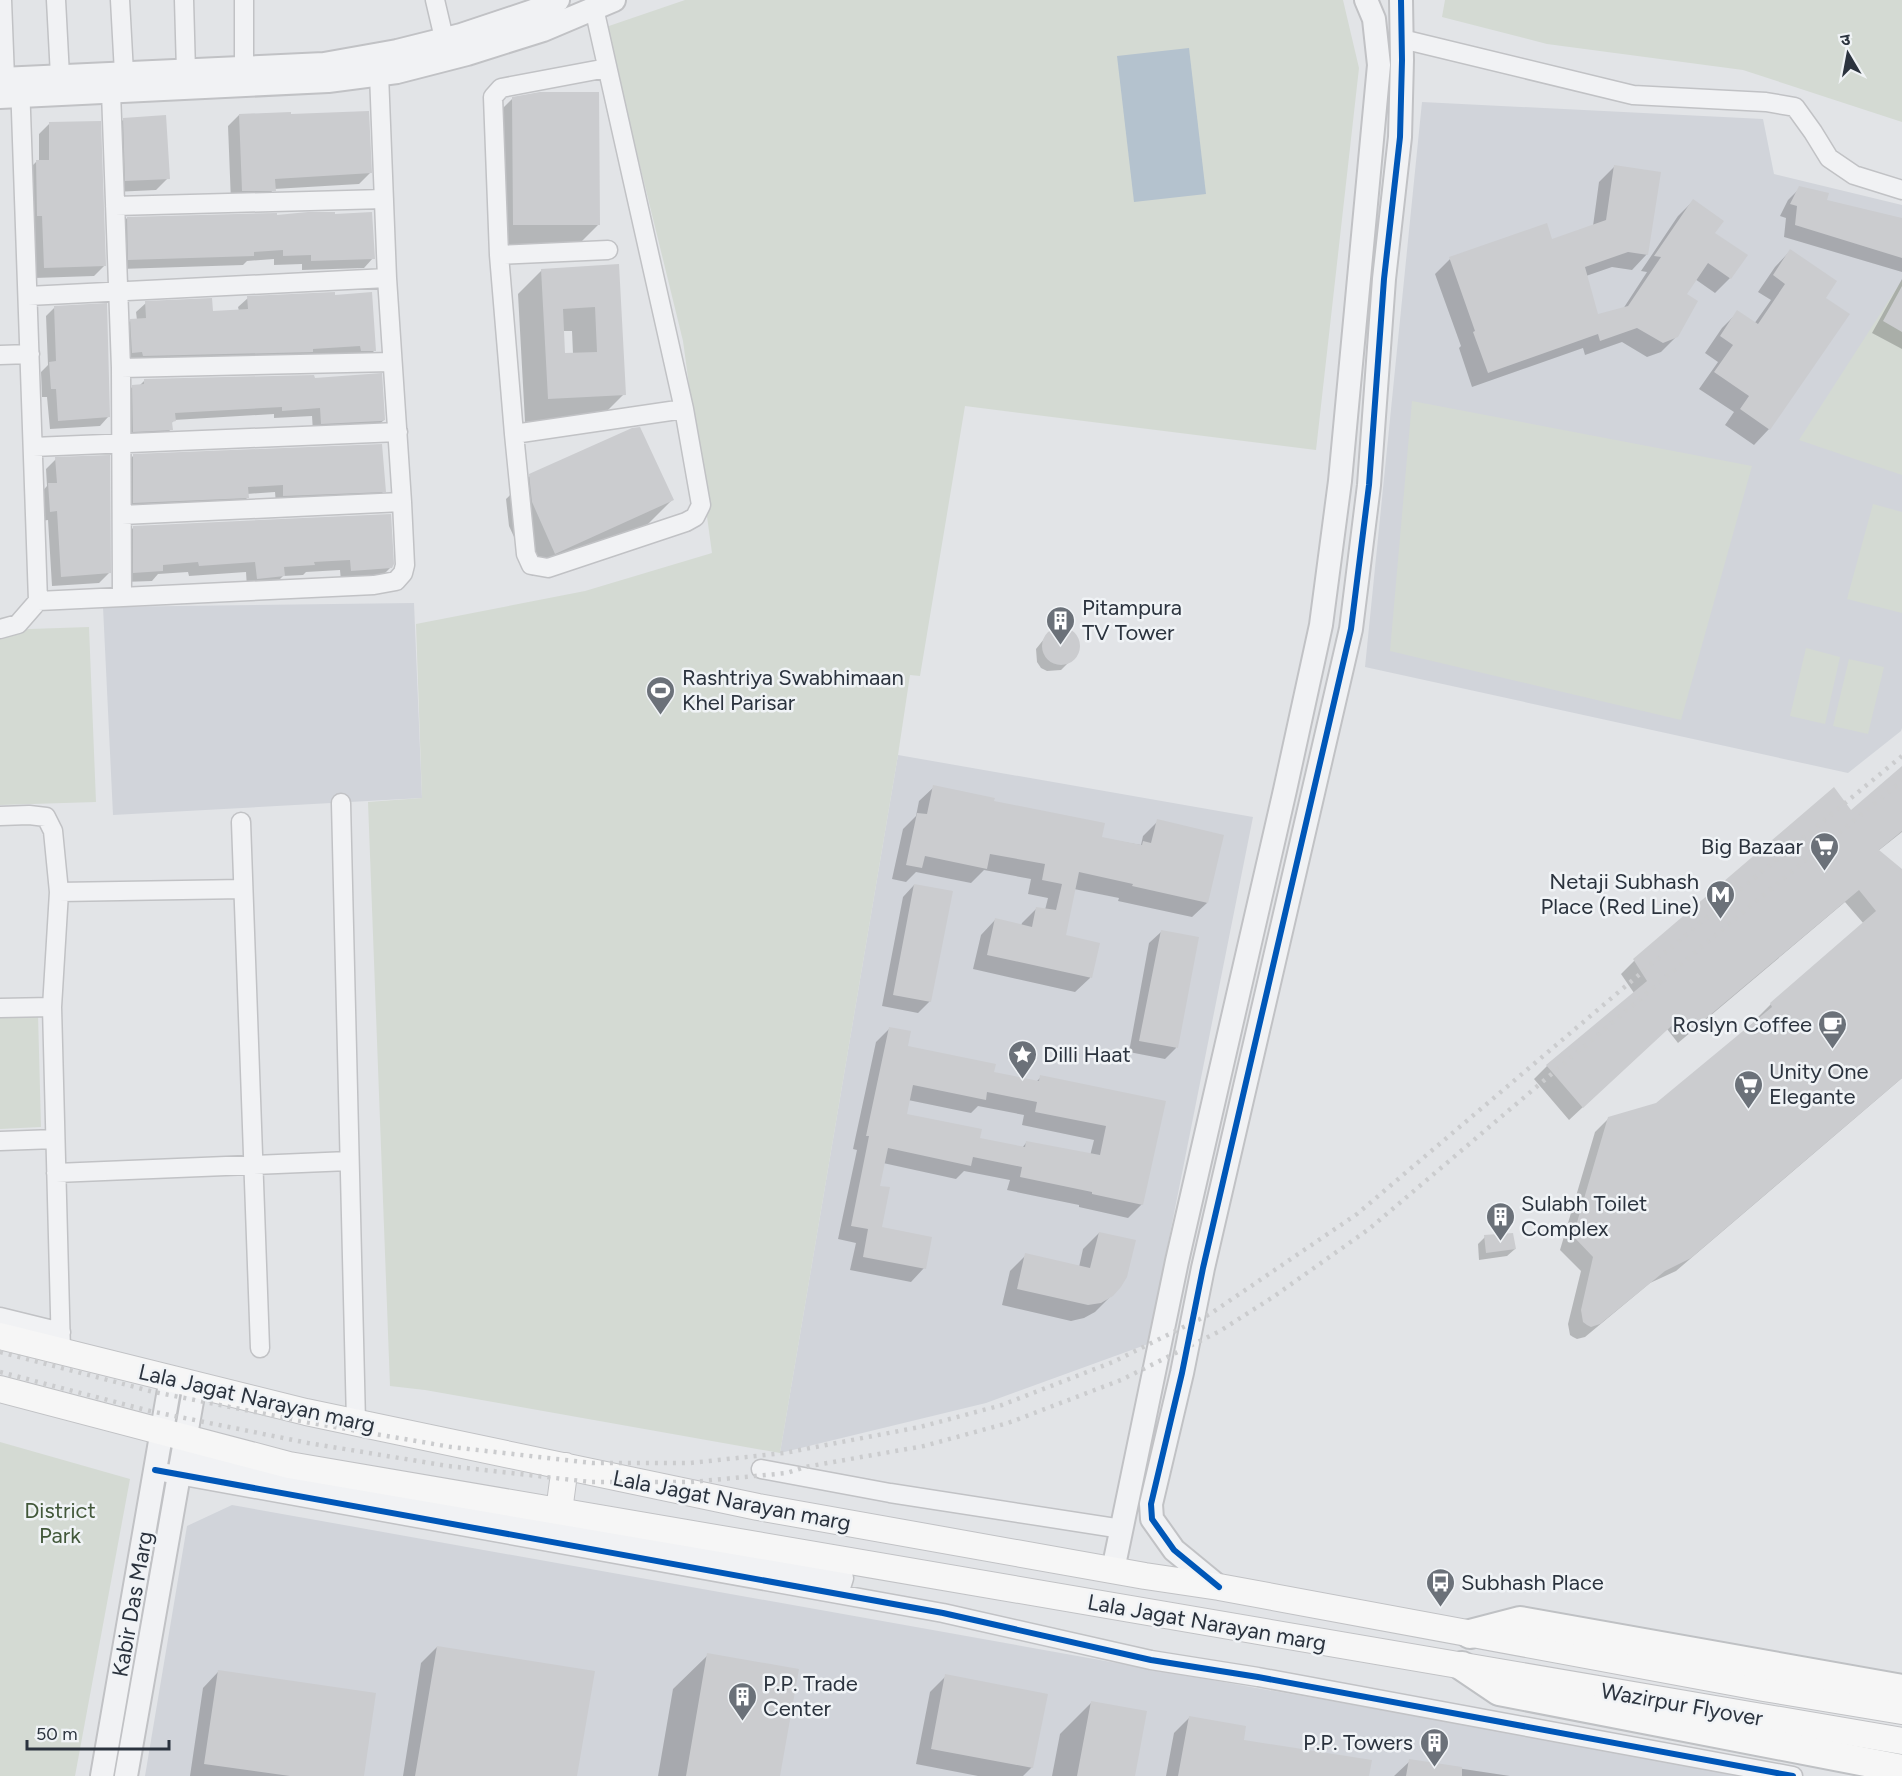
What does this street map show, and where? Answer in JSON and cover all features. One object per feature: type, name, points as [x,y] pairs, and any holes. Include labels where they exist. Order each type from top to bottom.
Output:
[{"type":"main road","name":"Lala Jagat Narayan marg","points":[[0,1336],[61,1342],[183,1382],[306,1412],[758,1507],[1219,1587],[1470,1634]]},
{"type":"main road","name":"Lala Jagat Narayan marg","points":[[0,1389],[177,1451],[289,1465],[1462,1666]]},
{"type":"main road","points":[[559,1511],[565,1466]]},
{"type":"main road","points":[[1470,1634],[1520,1621],[1902,1689]]},
{"type":"main road","name":"Wazirpur Flyover","points":[[1470,1634],[1902,1711]]},
{"type":"main road","points":[[1462,1666],[1499,1691],[1902,1769]]},
{"type":"main road","name":"Wazirpur Flyover","points":[[1462,1666],[1902,1741]]},
{"type":"street","points":[[0,629],[18,624],[38,601],[28,296],[2,0]]},
{"type":"street","points":[[56,0],[60,76]]},
{"type":"street","points":[[120,0],[124,74]]},
{"type":"street","points":[[184,0],[186,71]]},
{"type":"street","points":[[244,0],[244,68]]},
{"type":"street","points":[[435,0],[447,49]]},
{"type":"street","points":[[1113,1570],[1177,1261],[1321,625],[1340,481],[1379,65],[1374,19],[1366,0]]},
{"type":"street","points":[[1219,1587],[1174,1550],[1152,1519],[1151,1504],[1352,618],[1369,485],[1384,279],[1400,137],[1401,0]]},
{"type":"street","points":[[9,86],[60,76],[324,64],[397,51],[447,49],[543,30],[560,7],[604,4],[607,68],[684,409],[701,505],[695,517],[686,522],[548,568],[531,565],[527,560],[499,255],[493,97],[501,88],[607,68]]},
{"type":"street","points":[[1402,39],[1633,95],[1766,102],[1795,107],[1829,158],[1854,175],[1902,190]]},
{"type":"street","points":[[9,86],[111,92],[328,81],[379,75],[447,49]]},
{"type":"street","points":[[38,601],[374,585],[396,581],[403,573],[405,565],[402,502],[387,278],[379,75]]},
{"type":"street","points":[[111,92],[121,368],[122,597]]},
{"type":"street","points":[[115,206],[384,199]]},
{"type":"street","points":[[499,255],[608,250]]},
{"type":"street","points":[[28,296],[387,278]]},
{"type":"street","points":[[1359,278],[1384,279]]},
{"type":"street","points":[[0,355],[30,354]]},
{"type":"street","points":[[121,368],[392,362]]},
{"type":"street","points":[[514,434],[684,409]]},
{"type":"street","points":[[33,447],[398,432]]},
{"type":"street","points":[[122,515],[402,502]]},
{"type":"street","points":[[1285,790],[1313,796]]},
{"type":"street","points":[[341,803],[356,1422]]},
{"type":"street","points":[[0,816],[46,817],[53,831],[59,892],[52,1007],[61,1342],[0,1317]]},
{"type":"street","points":[[241,822],[260,1348]]},
{"type":"street","points":[[59,892],[243,889]]},
{"type":"street","points":[[0,1008],[52,1007]]},
{"type":"street","points":[[0,1141],[55,1139]]},
{"type":"street","points":[[56,1173],[349,1161]]},
{"type":"street","points":[[155,1470],[177,1451],[183,1382]]},
{"type":"street","points":[[177,1451],[844,1578],[839,1594],[943,1613],[1151,1660],[1258,1677],[1793,1776]]},
{"type":"street","name":"Kabir Das Marg","points":[[102,1776],[155,1470],[177,1451]]},
{"type":"street","name":"Kabir Das Marg","points":[[126,1776],[177,1451]]},
{"type":"street","points":[[761,1470],[1122,1529]]},
{"type":"shaded area","points":[[1422,102],[1763,119],[1774,174],[1902,205],[1902,728],[1848,773],[1365,667]]},
{"type":"shaded area","points":[[414,603],[422,798],[113,815],[103,607]]},
{"type":"shaded area","name":"Dilli Haat","points":[[898,755],[1253,817],[1148,1344],[986,1403],[780,1453]]},
{"type":"shaded area","points":[[232,1505],[1750,1776],[145,1776],[187,1526]]},
{"type":"green space","name":"Rashtriya Swabhimaan Khel Parisar","points":[[685,0],[1343,0],[1359,68],[1316,450],[965,406],[920,676],[910,675],[780,1453],[425,1390],[390,1386],[368,802],[422,798],[416,624],[585,591],[712,553],[683,341],[606,27]]},
{"type":"green space","points":[[1445,0],[1902,0],[1902,122],[1743,70],[1547,44],[1442,17]]},
{"type":"green space","points":[[1902,280],[1902,475],[1799,440]]},
{"type":"green space","points":[[1412,401],[1752,466],[1681,720],[1390,651]]},
{"type":"green space","points":[[1873,504],[1902,512],[1902,613],[1847,599]]},
{"type":"green space","points":[[89,627],[96,802],[0,805],[0,630]]},
{"type":"green space","points":[[1806,648],[1840,657],[1825,724],[1790,716]]},
{"type":"green space","points":[[1849,659],[1884,667],[1868,734],[1833,726]]},
{"type":"green space","points":[[38,1014],[41,1127],[0,1129],[0,1015]]},
{"type":"green space","name":"District Park","points":[[0,1442],[130,1479],[75,1776],[0,1776]]},
{"type":"water","points":[[1189,48],[1206,194],[1134,202],[1117,56]]},
{"type":"building","points":[[540,92],[599,92],[600,225],[513,225],[512,97]]},
{"type":"building","points":[[369,111],[372,173],[275,179],[276,191],[242,191],[239,114]]},
{"type":"building","points":[[166,115],[170,179],[125,181],[123,118]]},
{"type":"building","points":[[101,121],[106,266],[44,268],[42,216],[37,216],[36,160],[49,160],[49,122]]},
{"type":"building","points":[[1614,165],[1661,172],[1648,255],[1628,252],[1585,267],[1598,314],[1628,306],[1661,257],[1654,256],[1693,199],[1724,221],[1715,233],[1748,255],[1731,279],[1708,263],[1687,294],[1698,301],[1678,337],[1663,343],[1637,328],[1600,341],[1598,334],[1488,373],[1449,257],[1547,223],[1552,239],[1606,220]]},
{"type":"building","points":[[1799,186],[1829,193],[1827,200],[1902,218],[1902,258],[1795,225],[1797,206],[1790,204]]},
{"type":"building","points":[[335,212],[335,214],[372,212],[375,259],[311,261],[311,255],[283,256],[283,250],[254,252],[254,256],[128,260],[127,217],[277,213],[277,215]]},
{"type":"building","points":[[1790,249],[1837,281],[1826,298],[1850,314],[1770,430],[1740,409],[1749,396],[1714,372],[1733,345],[1720,336],[1737,310],[1758,324],[1785,284],[1773,275]]},
{"type":"building","points":[[619,264],[626,395],[548,399],[541,269]],"holes":[[[595,307],[597,352],[565,353],[563,309]]]},
{"type":"building","points":[[1902,286],[1902,332],[1883,321]]},
{"type":"building","points":[[335,292],[335,295],[372,292],[376,351],[361,351],[360,346],[313,349],[313,352],[143,356],[142,352],[132,353],[130,319],[146,318],[145,301],[212,298],[213,311],[248,309],[247,296]]},
{"type":"building","points":[[107,303],[110,417],[58,421],[56,389],[51,389],[49,362],[56,361],[54,306]]},
{"type":"building","points":[[382,373],[385,420],[381,421],[321,424],[320,408],[282,411],[282,407],[175,413],[176,421],[172,422],[173,430],[133,432],[132,385],[144,384],[144,379],[314,375],[315,378]]},
{"type":"building","points":[[640,427],[674,500],[555,554],[532,502],[529,474],[632,428]]},
{"type":"building","points":[[382,444],[386,492],[283,496],[283,485],[248,487],[249,498],[133,503],[133,454]]},
{"type":"building","points":[[110,455],[111,573],[61,577],[57,511],[50,512],[48,483],[57,483],[55,457]]},
{"type":"building","points":[[391,514],[394,564],[392,568],[351,571],[350,560],[314,562],[315,565],[284,567],[285,576],[257,579],[255,562],[199,566],[198,562],[163,565],[163,571],[133,573],[133,526]]},
{"type":"building","name":"Pitampura TV Tower","points":[[1061,627],[1074,633],[1080,646],[1074,659],[1061,665],[1048,659],[1042,646],[1048,633]]},
{"type":"building","name":"Unity One Elegante","points":[[1902,766],[1902,831],[1879,850],[1902,869],[1902,1078],[1691,1258],[1665,1271],[1600,1324],[1591,1327],[1587,1325],[1583,1322],[1581,1310],[1593,1257],[1573,1236],[1608,1117],[1656,1103],[1772,1007],[1770,1003],[1876,911],[1859,890],[1691,1031],[1680,1018],[1583,1108],[1546,1065],[1647,981],[1633,959],[1834,787],[1851,810]]},
{"type":"building","points":[[933,785],[995,798],[994,801],[1105,823],[1102,837],[1142,845],[1143,841],[1151,843],[1157,819],[1224,835],[1208,903],[1079,872],[1066,935],[1100,943],[1092,978],[987,955],[995,918],[1032,927],[1036,907],[1056,910],[1062,884],[1042,880],[1045,864],[990,854],[987,869],[925,856],[922,868],[906,865],[917,813],[927,814]]},
{"type":"building","points":[[914,884],[953,891],[931,1002],[893,995]]},
{"type":"building","points":[[1161,930],[1199,937],[1178,1048],[1139,1041]]},
{"type":"building","points":[[889,1027],[911,1031],[908,1046],[996,1064],[994,1072],[1039,1081],[1040,1075],[1166,1101],[1143,1205],[1020,1177],[1022,1167],[973,1157],[971,1166],[888,1148],[880,1186],[890,1187],[882,1227],[932,1237],[926,1269],[863,1257],[868,1229],[851,1226],[869,1136],[866,1136]],"holes":[[[913,1085],[986,1100],[987,1092],[1037,1102],[1035,1112],[1106,1126],[1100,1155],[1026,1141],[1025,1147],[980,1138],[982,1129],[907,1114]]]},
{"type":"building","points":[[1099,1232],[1136,1240],[1127,1277],[1113,1296],[1101,1303],[1088,1305],[1017,1289],[1025,1253],[1090,1268]]},
{"type":"building","name":"Sulabh Toilet Complex","points":[[1513,1233],[1516,1249],[1486,1253],[1484,1235]]},
{"type":"building","points":[[437,1646],[595,1671],[577,1776],[415,1776]]},
{"type":"building","name":"P.P. Trade Center","points":[[707,1653],[799,1669],[780,1776],[686,1776]]},
{"type":"building","points":[[218,1670],[376,1693],[364,1776],[290,1776],[204,1764]]},
{"type":"building","points":[[945,1674],[1048,1694],[1033,1768],[931,1749]]},
{"type":"building","points":[[1091,1701],[1147,1711],[1135,1776],[1077,1776]]},
{"type":"building","points":[[1189,1716],[1246,1726],[1244,1740],[1372,1760],[1369,1776],[1178,1776]]},
{"type":"building","name":"P.P. Towers","points":[[1409,1759],[1462,1767],[1462,1776],[1406,1776]]},
{"type":"railway","points":[[0,1352],[154,1392],[311,1423],[451,1447],[592,1463],[690,1463],[784,1453],[920,1427],[1002,1405],[1113,1362],[1210,1314],[1357,1214],[1713,912],[1902,756]]},
{"type":"railway","points":[[0,1372],[150,1411],[308,1443],[448,1466],[591,1482],[691,1482],[787,1473],[805,1467],[924,1446],[1008,1423],[1121,1380],[1220,1331],[1273,1297],[1369,1229],[1726,926],[1902,781]]},
{"type":"cycle path","points":[[1219,1587],[1174,1550],[1152,1519],[1151,1504],[1182,1373],[1203,1268],[1351,629],[1369,485],[1384,279],[1400,137],[1401,0]]},
{"type":"cycle path","points":[[155,1470],[943,1613],[1151,1660],[1258,1677],[1793,1776]]},
{"type":"place","name":"Pitampura TV Tower","points":[[1061,646]]},
{"type":"place","name":"Rashtriya Swabhimaan Khel Parisar","points":[[661,716]]},
{"type":"place","name":"Big Bazaar","points":[[1824,872]]},
{"type":"place","name":"Netaji Subhash Place (Red Line)","points":[[1720,920]]},
{"type":"place","name":"Roslyn Coffee","points":[[1833,1050]]},
{"type":"place","name":"Dilli Haat","points":[[1022,1080]]},
{"type":"place","name":"Unity One Elegante","points":[[1748,1110]]},
{"type":"place","name":"Sulabh Toilet Complex","points":[[1500,1242]]},
{"type":"place","name":"Subhash Place","points":[[1440,1608]]},
{"type":"place","name":"P.P. Trade Center","points":[[742,1722]]},
{"type":"place","name":"P.P. Towers","points":[[1434,1768]]}]
